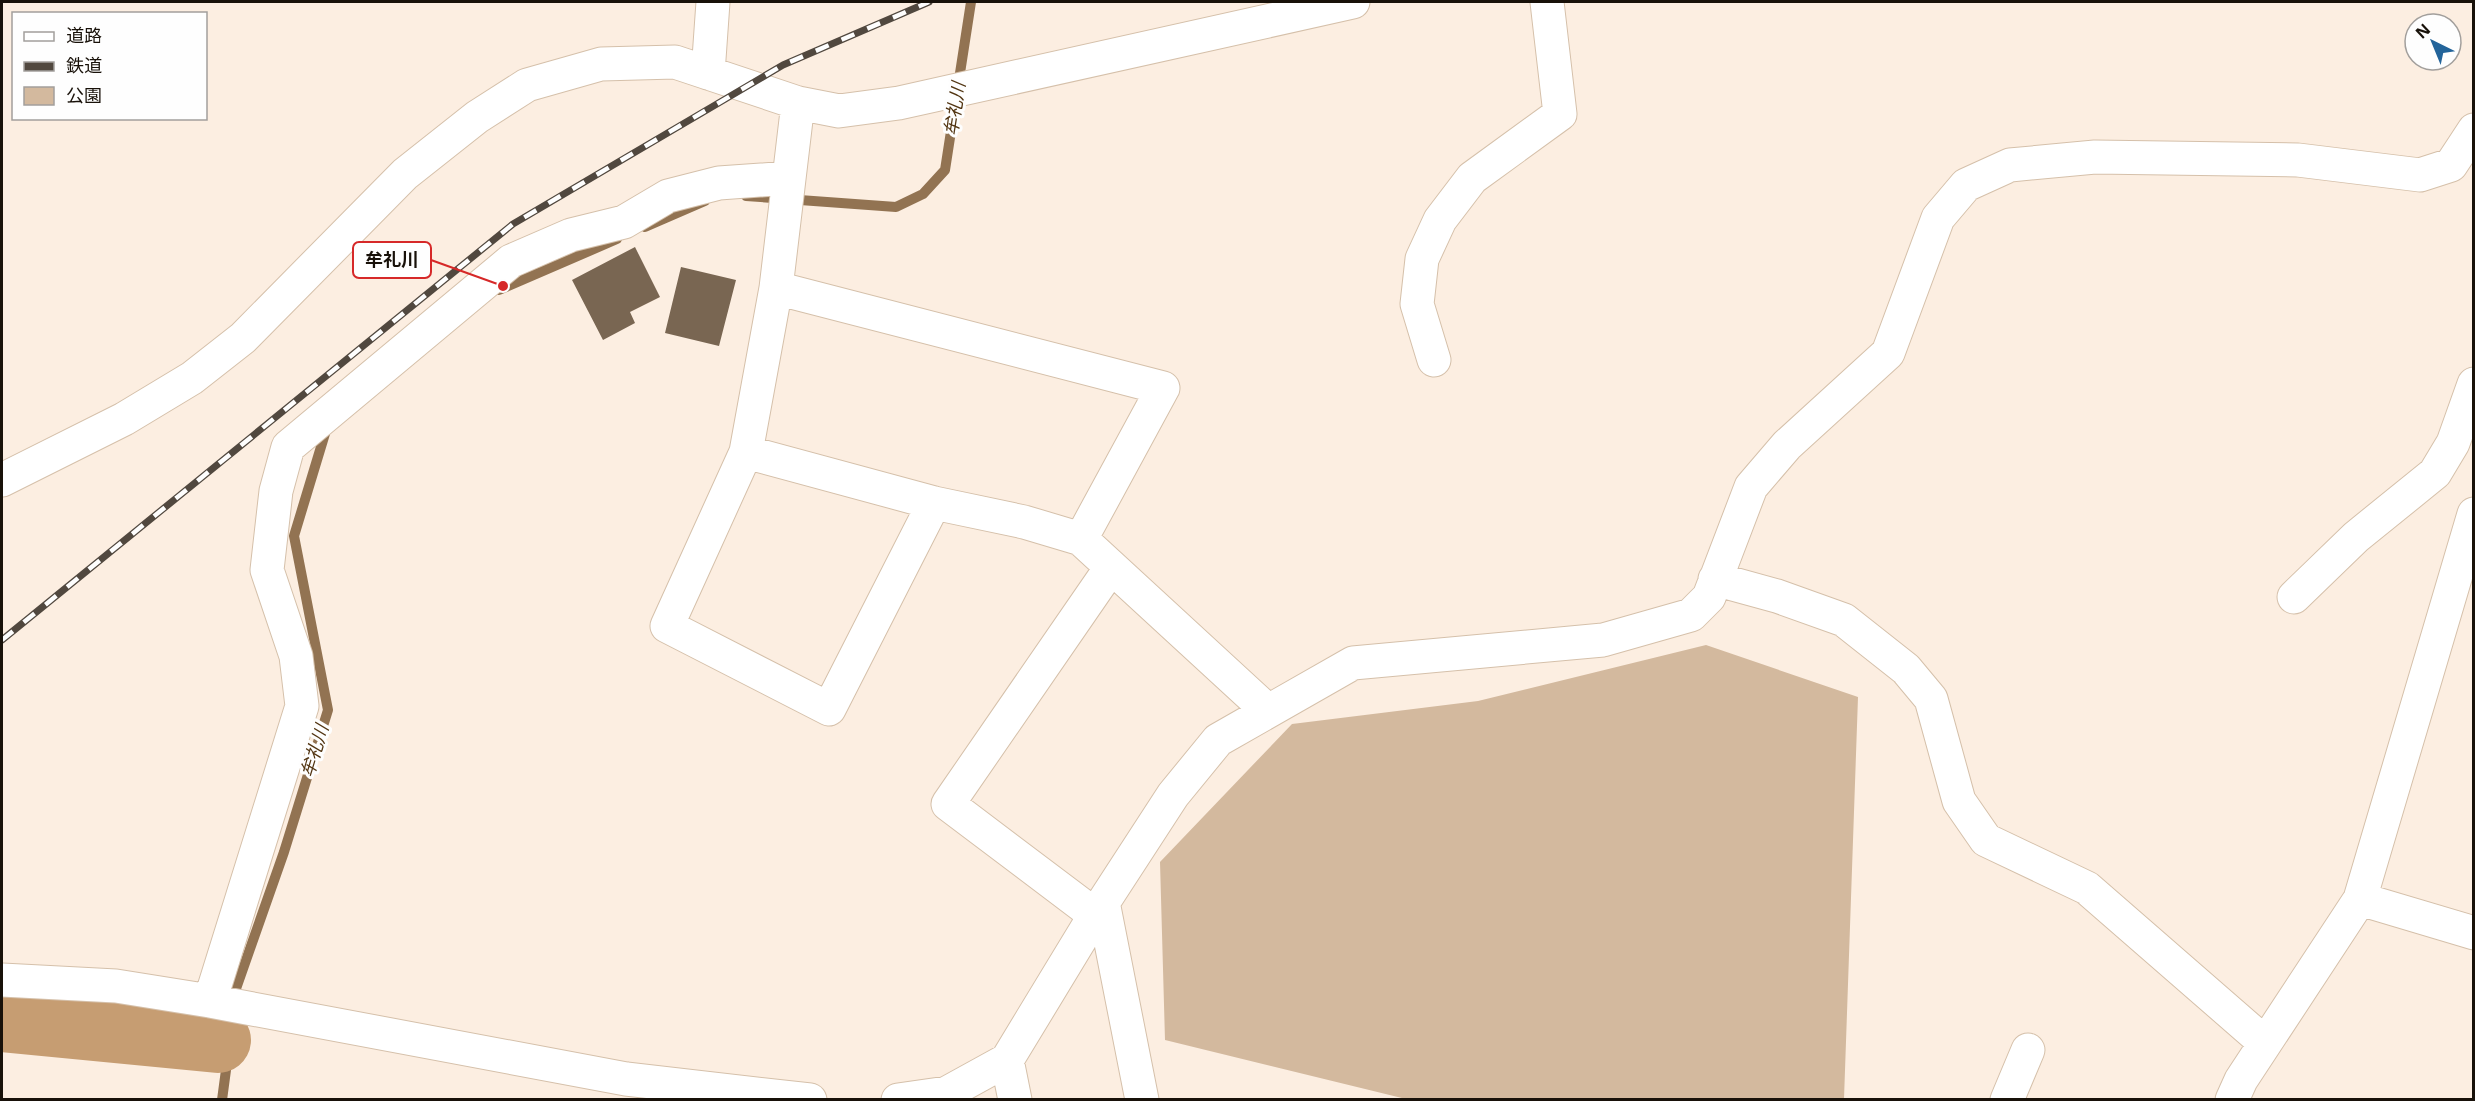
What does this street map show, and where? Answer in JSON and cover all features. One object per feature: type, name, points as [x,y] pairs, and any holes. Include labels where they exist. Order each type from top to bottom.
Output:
[{"type":"street","points":[[708,73],[712,2]]},
{"type":"street","points":[[2,480],[124,419],[192,378],[243,338],[405,174],[477,117],[527,85],[601,64],[675,62],[798,103],[839,111],[899,104],[1353,2]]},
{"type":"street","points":[[1434,360],[1417,304],[1422,259],[1440,220],[1472,178],[1560,114],[1547,2]]},
{"type":"street","points":[[798,103],[776,288],[746,453],[667,626],[830,709],[934,503]]},
{"type":"street","points":[[898,1100],[947,1093],[1007,1060],[1099,908],[1173,795],[1218,740],[1353,663],[1603,640],[1691,615],[1708,597],[1751,486],[1787,445],[1888,353],[1938,218],[1966,185],[2010,165],[2095,157],[2298,160],[2420,175],[2451,165],[2474,130]]},
{"type":"street","points":[[210,1001],[302,706],[296,656],[267,570],[276,491],[288,447],[511,261],[571,235],[624,222],[668,196],[718,183],[787,192]]},
{"type":"street","points":[[776,288],[1163,388],[1081,539]]},
{"type":"street","points":[[2294,597],[2356,537],[2435,473],[2453,443],[2474,384]]},
{"type":"street","points":[[746,453],[934,503],[1024,522],[1081,539],[1110,569],[1268,711]]},
{"type":"street","points":[[2232,1100],[2265,1043],[2360,899],[2474,514]]},
{"type":"street","points":[[1110,569],[948,804],[1099,908],[1142,1100]]},
{"type":"street","points":[[1715,579],[1778,596],[1844,620],[1906,669],[1931,699],[1959,801],[1986,840],[2087,888],[2265,1043]]},
{"type":"street","points":[[2360,899],[2474,933]]},
{"type":"street","points":[[2,980],[117,986],[210,1001],[622,1089],[810,1100]]},
{"type":"street","points":[[2007,1100],[2028,1050]]},
{"type":"street","points":[[1007,1060],[1015,1100]]},
{"type":"green space","points":[[1706,645],[1858,697],[1844,1099],[1406,1099],[1165,1040],[1160,862],[1292,724],[1478,701]]},
{"type":"building","points":[[635,247],[660,297],[630,312],[635,323],[603,340],[572,280]]},
{"type":"building","points":[[681,267],[736,280],[719,346],[665,333]]},
{"type":"waterway","name":"牟礼川","points":[[746,196],[896,207],[923,194],[945,170],[971,2]]},
{"type":"waterway","name":"牟礼川","points":[[645,227],[705,201]]},
{"type":"waterway","name":"牟礼川","points":[[499,290],[617,239]]},
{"type":"waterway","name":"牟礼川","points":[[222,1100],[228,1055],[218,1040],[284,852],[328,710],[294,536],[327,427]]},
{"type":"waterway","name":"牟礼川","points":[[2,1019],[218,1040]]},
{"type":"railway","points":[[2,640],[513,224],[783,65],[929,2]]},
{"type":"place","name":"牟礼川","points":[[503,286]]}]
